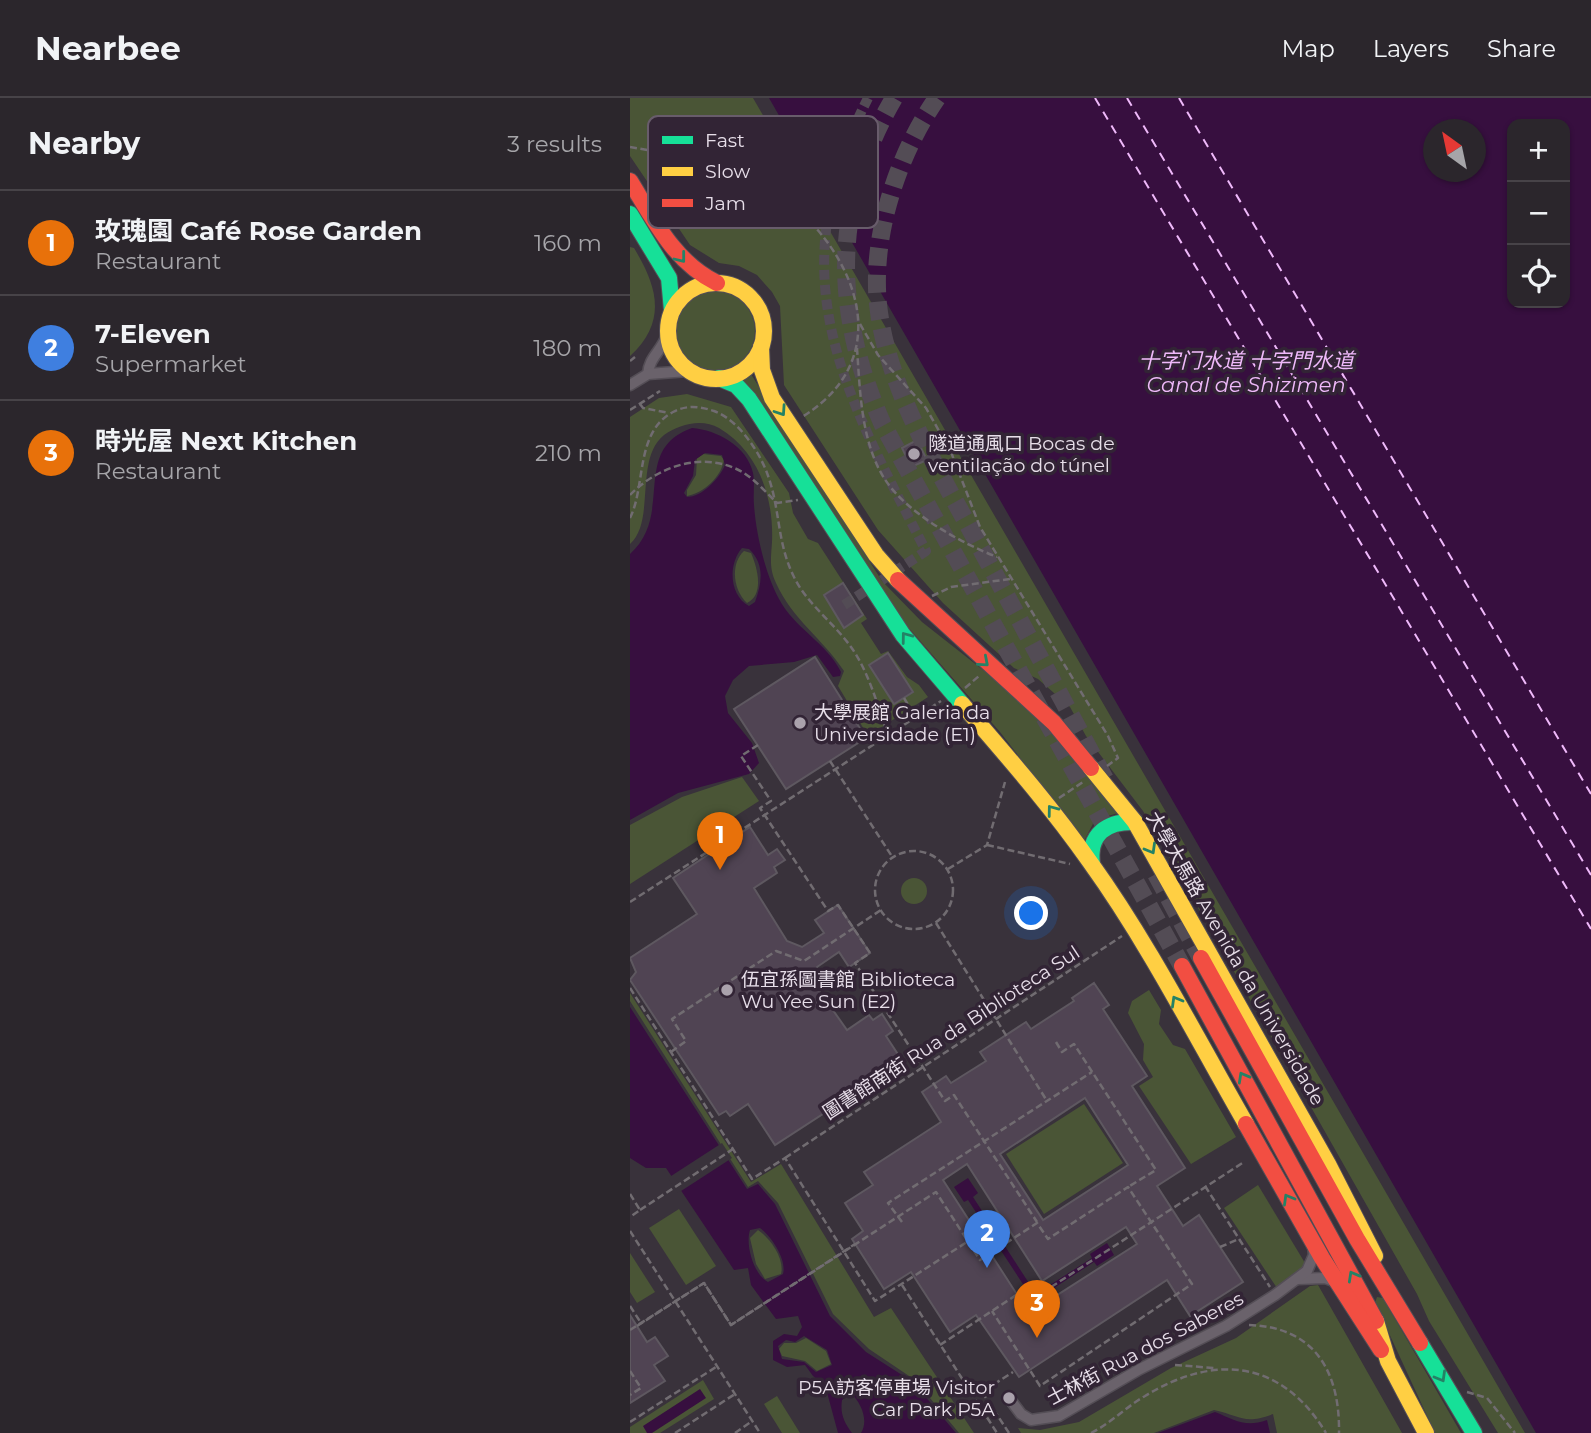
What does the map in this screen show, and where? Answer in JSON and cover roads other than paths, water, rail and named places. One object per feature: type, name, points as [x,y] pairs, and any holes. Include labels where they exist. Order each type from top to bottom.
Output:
[{"type":"main road","points":[[630,181],[648,208]]},
{"type":"main road","points":[[630,214],[669,278],[673,295],[667,335],[672,352],[688,371],[736,385],[749,399],[903,635],[1048,804],[1092,864],[1133,929],[1311,1239],[1388,1361],[1426,1433]]},
{"type":"main road","points":[[661,228],[682,260],[697,274],[741,291],[758,310],[762,322],[761,347],[752,364],[744,370],[719,378]]},
{"type":"main road","points":[[671,314],[689,291],[717,283]]},
{"type":"main road","name":"大學大馬路 Avenida da Universidade","points":[[761,347],[766,387],[854,526],[922,605],[1054,723],[1135,822],[1322,1152],[1408,1320],[1474,1433]]},
{"type":"main road","points":[[1092,864],[1090,849],[1101,829],[1121,820],[1135,822]]},
{"type":"main road","points":[[1201,958],[1357,1239],[1408,1320]]},
{"type":"main road","points":[[1182,966],[1356,1281],[1376,1321],[1388,1361]]},
{"type":"street","points":[[645,375],[649,361],[660,350],[667,335]]},
{"type":"street","points":[[630,385],[645,375],[688,371]]},
{"type":"street","points":[[1298,1279],[1307,1271],[1314,1255],[1311,1239]]},
{"type":"street","points":[[1298,1279],[1325,1278],[1339,1284]]},
{"type":"street","name":"士林街 Rua dos Saberes","points":[[1009,1398],[1026,1418],[1051,1419],[1226,1326],[1298,1279]]},
{"type":"water","name":"十字门水道 十字門水道 Canal de Shizimen","points":[[769,98],[1591,98],[1591,1433],[1536,1433],[844,228],[878,228],[878,116],[779,116]]},
{"type":"water","points":[[692,428],[702,429],[730,441],[750,463],[757,528],[765,565],[774,589],[793,619],[828,652],[841,672],[840,676],[833,677],[817,655],[794,662],[749,666],[733,680],[725,696],[728,713],[752,743],[759,763],[749,774],[678,793],[630,820],[630,554],[643,538],[650,521],[657,467],[662,451],[673,438]],"holes":[[[705,453],[722,455],[725,465],[709,486],[698,494],[687,497],[684,493],[693,476],[695,460]],[[742,548],[749,549],[754,555],[761,574],[755,602],[749,606],[738,595],[733,579],[734,562]]]},
{"type":"water","points":[[630,1007],[747,1189],[758,1184],[775,1204],[830,1316],[866,1352],[913,1382],[956,1433],[861,1433],[863,1412],[851,1393],[842,1400],[842,1410],[852,1433],[838,1433],[825,1385],[813,1376],[805,1365],[787,1367],[773,1360],[773,1341],[784,1334],[797,1336],[802,1327],[798,1316],[776,1319],[751,1285],[748,1268],[734,1270],[666,1168],[646,1168],[630,1158]],"holes":[[[760,1228],[774,1243],[784,1268],[783,1274],[768,1282],[759,1273],[750,1251],[750,1230]],[[804,1336],[827,1350],[832,1365],[816,1372],[804,1362],[782,1359],[778,1346],[786,1340],[795,1342]]]},
{"type":"water","points":[[968,1178],[978,1193],[973,1197],[1036,1294],[1092,1258],[1090,1254],[1107,1243],[1114,1255],[1097,1266],[1094,1262],[1034,1301],[968,1200],[964,1202],[954,1187]]},
{"type":"water","points":[[700,1389],[706,1398],[652,1433],[647,1433],[643,1426]]},
{"type":"water","points":[[1215,1412],[1246,1423],[1267,1420],[1270,1433],[1158,1433]]},
{"type":"tunnel","points":[[860,116],[868,98]]},
{"type":"tunnel","points":[[878,128],[894,98]]},
{"type":"tunnel","points":[[937,98],[910,144],[890,196],[883,223],[877,278],[883,335],[891,366],[915,425],[1106,781]]},
{"type":"tunnel","points":[[827,228],[824,278],[832,331],[847,384],[869,437],[926,551],[844,605]]},
{"type":"tunnel","points":[[849,228],[846,260],[848,300],[855,341],[883,425],[1182,966]]},
{"type":"tunnel","points":[[1156,874],[1201,958]]},
{"type":"place","name":"隧道通風口 Bocas de ventilação do túnel","points":[[914,454]]},
{"type":"place","name":"大學展館 Galeria da Universidade (E1)","points":[[800,723]]},
{"type":"place","name":"玫瑰園 Café Rose Garden","points":[[720,870]]},
{"type":"place","name":"伍宜孫圖書館 Biblioteca Wu Yee Sun (E2)","points":[[727,990]]},
{"type":"place","name":"7-Eleven","points":[[987,1268]]},
{"type":"place","name":"時光屋 Next Kitchen","points":[[1037,1338]]},
{"type":"place","name":"P5A訪客停車場 Visitor Car Park P5A","points":[[1009,1398]]}]
